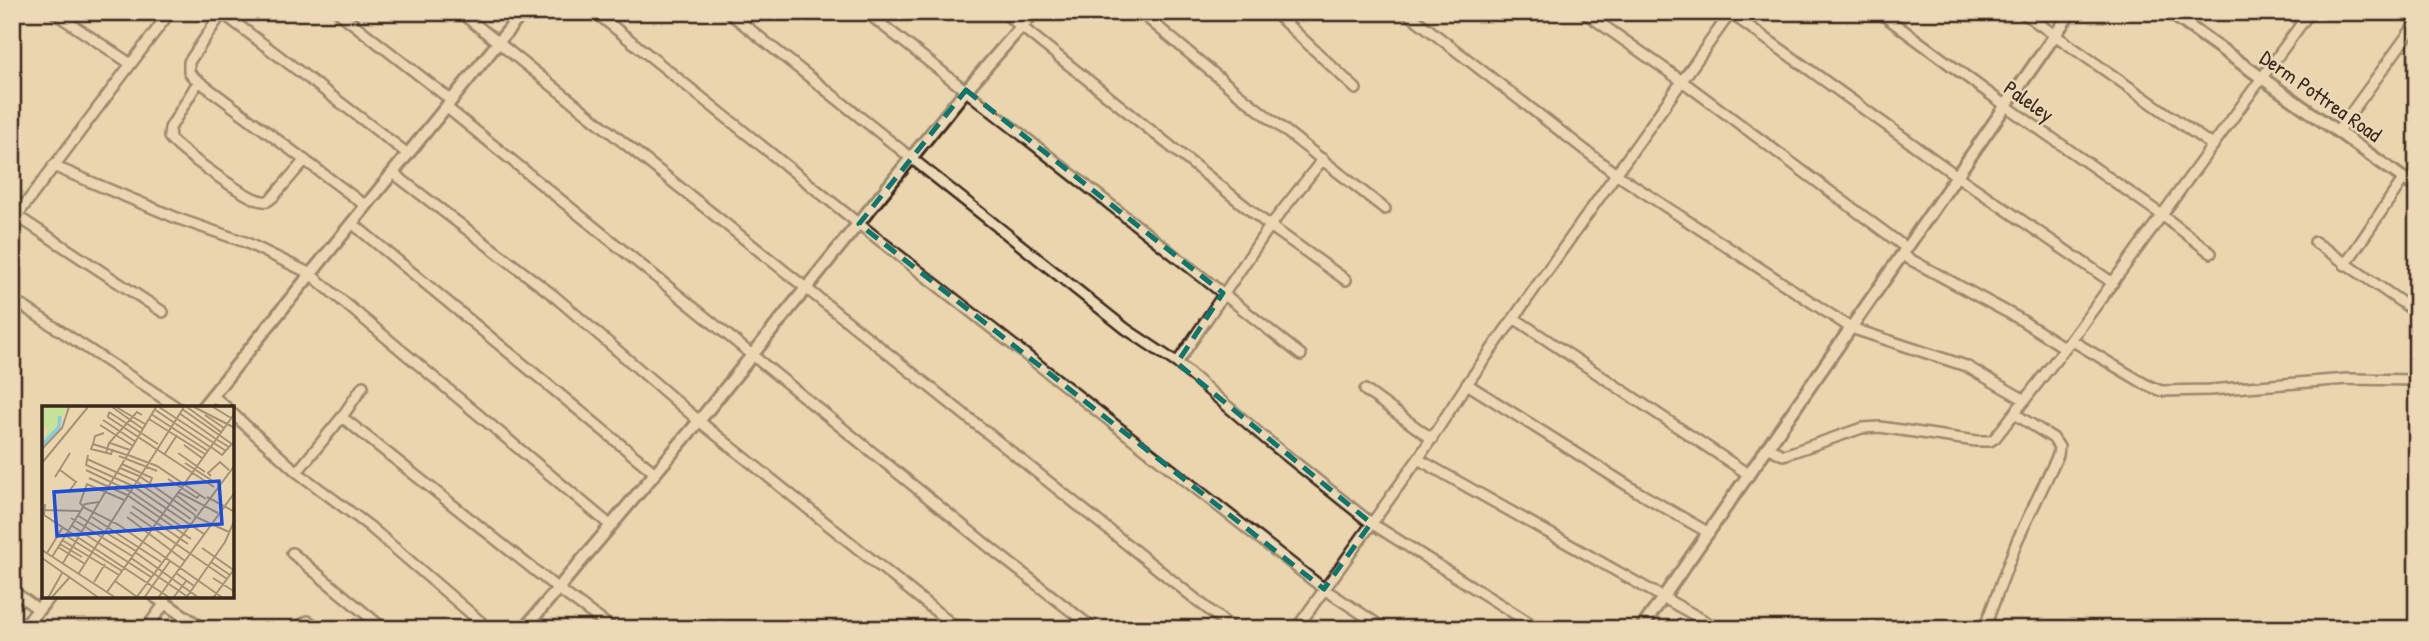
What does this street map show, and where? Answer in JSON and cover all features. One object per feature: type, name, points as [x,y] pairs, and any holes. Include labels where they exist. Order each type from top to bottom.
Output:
[{"type":"street","points":[[53,12],[131,64]]},
{"type":"street","points":[[163,312],[15,219],[170,12]]},
{"type":"street","points":[[338,12],[752,356],[1094,629]]},
{"type":"street","points":[[460,12],[1233,629]]},
{"type":"street","points":[[204,406],[523,12]]},
{"type":"street","points":[[595,12],[1324,589],[1385,629]]},
{"type":"street","points":[[728,12],[1126,329],[1177,363],[1267,440],[1371,523],[1539,629]]},
{"type":"street","points":[[866,12],[1301,355]]},
{"type":"street","points":[[1003,12],[1270,226],[1346,280]]},
{"type":"street","points":[[524,629],[699,421],[966,90],[1034,12]]},
{"type":"street","points":[[1140,12],[1236,92],[1385,209]]},
{"type":"street","points":[[1273,12],[1356,89]]},
{"type":"street","points":[[1406,12],[1616,174],[1852,328],[1966,366],[2025,400]]},
{"type":"street","points":[[1584,12],[1682,80],[1904,251],[2018,318],[2145,384],[2161,391],[2210,390],[2347,379],[2417,380]]},
{"type":"street","name":"Paleley","points":[[1878,12],[2211,253]]},
{"type":"street","points":[[2022,12],[2213,146]]},
{"type":"street","points":[[1641,629],[2071,12]]},
{"type":"street","name":"Derm Pottrea Road","points":[[2169,12],[2417,188]]},
{"type":"street","points":[[1767,447],[1783,455],[1852,431],[1880,427],[1976,442],[1996,438],[2113,283],[2310,12]]},
{"type":"street","points":[[366,206],[198,82],[189,72],[189,62],[221,13],[408,154]]},
{"type":"street","points":[[1296,629],[1730,13],[1957,176],[2113,283]]},
{"type":"street","points":[[2338,131],[2417,22]]},
{"type":"street","points":[[198,82],[170,128],[169,137],[209,169],[247,194],[260,201],[267,201],[305,160]]},
{"type":"street","points":[[1177,363],[1270,226],[1323,159]]},
{"type":"street","points":[[53,166],[179,219],[245,242],[309,273],[610,525]]},
{"type":"street","points":[[393,173],[553,295],[699,421],[958,629]]},
{"type":"street","points":[[2346,265],[2404,178]]},
{"type":"street","points":[[352,223],[655,473]]},
{"type":"street","points":[[2315,242],[2417,313]]},
{"type":"street","points":[[12,299],[175,406]]},
{"type":"street","points":[[1514,318],[1748,474]]},
{"type":"street","points":[[1467,384],[1638,492],[1709,533]]},
{"type":"street","points":[[297,472],[363,386]]},
{"type":"street","points":[[1366,390],[1432,439]]},
{"type":"street","points":[[212,395],[225,406]]},
{"type":"street","points":[[1984,629],[2017,541],[2058,455],[2059,447],[2053,438],[2015,414]]},
{"type":"street","points":[[234,415],[297,472],[369,526],[489,629]]},
{"type":"street","points":[[342,416],[557,588],[613,629]]},
{"type":"street","points":[[1418,459],[1719,629]]},
{"type":"street","points":[[292,553],[384,629]]},
{"type":"street","points":[[12,590],[38,610]]},
{"type":"street","points":[[22,629],[46,599]]},
{"type":"street","points":[[146,629],[160,600],[203,629]]},
{"type":"street","points":[[294,629],[308,621],[322,629]]},
{"type":"highlighted area","points":[[966,90],[1223,293],[1177,363],[1371,523],[1324,589],[859,224]]}]
